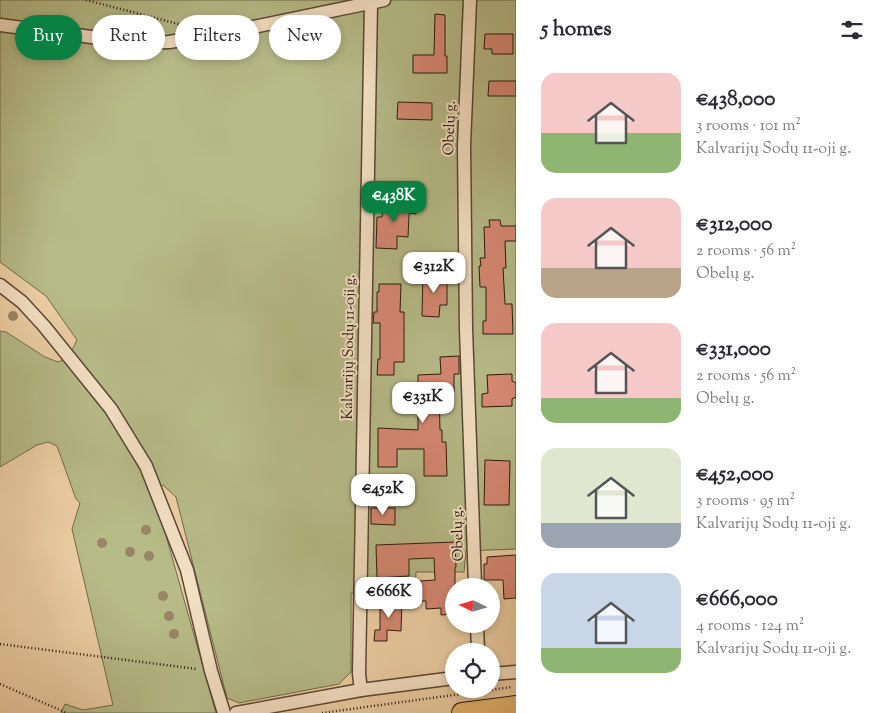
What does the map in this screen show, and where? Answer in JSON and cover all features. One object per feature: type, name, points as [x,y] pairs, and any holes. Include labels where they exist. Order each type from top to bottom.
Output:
[{"type":"main road","points":[[462,713],[516,706]]},
{"type":"street","points":[[0,25],[137,42],[169,42],[219,34],[384,0]]},
{"type":"street","name":"Obelų g.","points":[[470,0],[464,146],[466,310],[475,578]]},
{"type":"street","name":"Kalvarijų Sodų 11-oji g.","points":[[361,690],[359,674],[371,4]]},
{"type":"street","points":[[0,285],[22,302],[44,326],[111,409],[146,466],[186,570],[224,713]]},
{"type":"street","points":[[500,673],[516,672]]},
{"type":"street","points":[[236,713],[361,690],[445,679]]},
{"type":"path","points":[[86,0],[175,23]]},
{"type":"path","points":[[0,644],[212,671]]},
{"type":"path","points":[[0,684],[67,713]]},
{"type":"path","points":[[322,713],[516,686]]},
{"type":"green space","points":[[0,0],[516,0],[516,549],[466,551],[464,572],[416,572],[415,590],[351,593],[351,672],[339,684],[239,703],[227,698],[176,497],[163,485],[154,493],[216,713],[61,713],[65,704],[83,710],[113,705],[72,529],[80,503],[76,499],[57,446],[48,442],[37,445],[0,467],[0,331],[6,332],[45,357],[58,362],[68,358],[77,340],[46,296],[0,262]]},
{"type":"building","points":[[435,14],[445,15],[447,73],[413,73],[413,55],[434,55]]},
{"type":"building","points":[[485,34],[513,34],[513,54],[492,54],[492,49],[484,49]]},
{"type":"building","points":[[489,81],[516,81],[516,96],[488,96]]},
{"type":"building","points":[[398,102],[432,103],[432,120],[397,119]]},
{"type":"building","points":[[383,200],[417,201],[416,214],[410,213],[409,215],[408,237],[397,236],[397,249],[376,248],[377,217],[382,217]]},
{"type":"building","points":[[489,220],[500,220],[501,226],[516,226],[516,241],[505,241],[506,268],[503,268],[505,304],[512,304],[513,334],[483,334],[483,321],[486,321],[486,287],[480,287],[479,266],[481,266],[480,258],[485,258],[484,227],[490,227]]},
{"type":"building","points":[[423,274],[447,274],[447,305],[440,305],[439,317],[422,316]]},
{"type":"building","points":[[379,284],[401,284],[400,312],[404,312],[404,362],[394,362],[394,375],[377,375],[378,359],[380,359],[380,323],[373,323],[374,312],[377,312]]},
{"type":"building","points":[[459,356],[459,374],[454,374],[454,392],[439,392],[440,430],[442,430],[442,442],[446,442],[447,476],[424,476],[424,449],[397,449],[397,467],[378,467],[378,428],[418,430],[418,410],[412,407],[412,400],[418,397],[418,375],[441,374],[440,357]]},
{"type":"building","points":[[512,374],[512,381],[516,383],[516,397],[512,399],[512,406],[482,407],[482,394],[488,393],[487,375]]},
{"type":"building","points":[[485,460],[510,461],[509,505],[484,505]]},
{"type":"building","points":[[371,508],[395,508],[395,525],[371,524]]},
{"type":"building","points":[[455,542],[455,578],[445,578],[445,615],[441,615],[441,608],[426,609],[426,601],[421,601],[420,581],[435,580],[434,558],[409,559],[409,576],[377,578],[376,545]]},
{"type":"building","points":[[516,555],[516,598],[504,599],[503,580],[500,580],[500,578],[484,578],[484,564],[487,564],[487,557]]},
{"type":"building","points":[[380,601],[402,601],[401,631],[387,630],[387,641],[374,641],[375,630],[380,630]]}]
